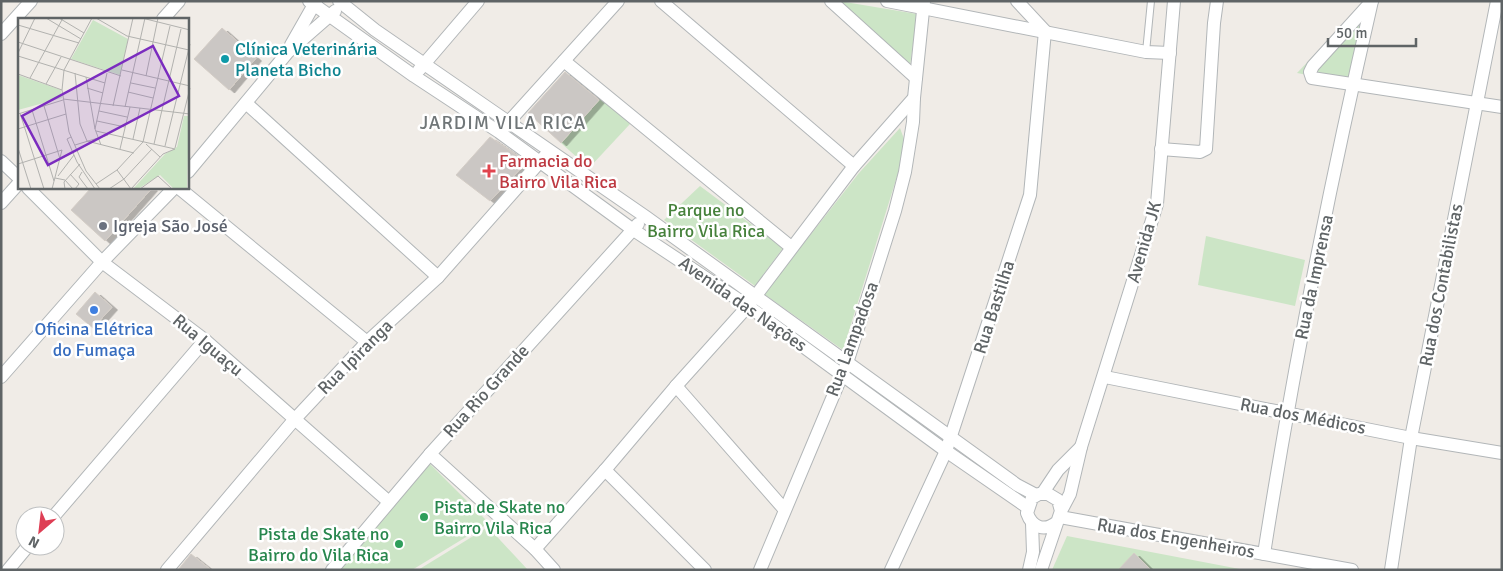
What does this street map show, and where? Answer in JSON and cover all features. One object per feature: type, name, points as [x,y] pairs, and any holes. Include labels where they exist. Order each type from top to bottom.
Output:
[{"type":"street","points":[[1,34],[31,1]]},
{"type":"street","points":[[164,18],[179,1]]},
{"type":"street","points":[[414,76],[478,1]]},
{"type":"street","points":[[498,132],[618,1]]},
{"type":"street","points":[[661,1],[854,166]]},
{"type":"street","points":[[831,1],[916,78]]},
{"type":"street","points":[[887,1],[924,4],[1146,52],[1170,53]]},
{"type":"street","points":[[1017,1],[1045,31]]},
{"type":"street","name":"Avenida JK","points":[[1041,570],[1072,486],[1081,447],[1157,204],[1174,1]]},
{"type":"street","points":[[1161,149],[1200,152],[1206,149],[1217,1]]},
{"type":"street","points":[[1372,1],[1310,72],[1312,78],[1476,102],[1502,108]]},
{"type":"street","name":"Rua da Imprensa","points":[[1264,554],[1286,412],[1353,84],[1372,1]]},
{"type":"street","name":"Rua dos Contabilistas","points":[[1391,570],[1411,438],[1497,1]]},
{"type":"street","points":[[189,171],[288,52],[330,16],[342,2]]},
{"type":"street","name":"Avenida das Nações","points":[[342,2],[375,30],[424,65],[646,217],[752,302],[845,368],[1039,494]]},
{"type":"street","points":[[288,52],[313,3]]},
{"type":"street","name":"Avenida das Nações","points":[[313,3],[414,76],[540,161],[632,228],[752,302]]},
{"type":"street","name":"Rua Lampadosa","points":[[760,570],[784,509],[845,368],[897,204],[909,147],[924,4]]},
{"type":"street","name":"Rua Bastilha","points":[[891,570],[946,451],[1030,195],[1045,31]]},
{"type":"street","points":[[564,61],[791,247]]},
{"type":"street","points":[[535,549],[676,386],[752,302],[791,247],[854,166],[914,98]]},
{"type":"street","points":[[246,103],[438,277]]},
{"type":"street","name":"Rua Ipiranga","points":[[168,570],[294,420],[367,342],[438,277],[550,151]]},
{"type":"street","points":[[1,161],[18,177]]},
{"type":"street","points":[[1,203],[18,184]]},
{"type":"street","name":"Rua Iguaçu","points":[[29,189],[102,262],[204,340],[389,502]]},
{"type":"street","points":[[1,377],[102,262],[173,189]]},
{"type":"street","points":[[180,189],[367,342]]},
{"type":"street","name":"Rua Rio Grande","points":[[332,570],[430,454],[632,228],[646,217]]},
{"type":"street","points":[[63,506],[204,340]]},
{"type":"street","name":"Avenida das Nações","points":[[845,368],[946,451],[1027,508]]},
{"type":"street","name":"Rua dos Médicos","points":[[1104,377],[1411,438],[1502,453]]},
{"type":"street","points":[[676,386],[784,509]]},
{"type":"street","name":"Avenida JK","points":[[1039,494],[1058,470],[1081,447]]},
{"type":"street","points":[[430,454],[535,549],[554,570]]},
{"type":"street","points":[[605,470],[705,570]]},
{"type":"street","points":[[1030,570],[1034,552],[1032,523],[1027,513],[1027,508],[1039,494],[1054,496],[1060,506],[1060,517],[1048,528],[1042,528],[1032,523]]},
{"type":"street","name":"Rua dos Engenheiros","points":[[1060,517],[1352,570]]},
{"type":"street","points":[[8,570],[20,556]]},
{"type":"lane","points":[[1146,52],[1151,1]]},
{"type":"green space","points":[[839,1],[917,14],[910,66]]},
{"type":"green space","points":[[1366,1],[1350,83],[1297,73]]},
{"type":"green space","points":[[602,97],[630,124],[589,168],[561,143]]},
{"type":"green space","points":[[900,128],[904,139],[899,170],[843,350],[764,294],[859,173]]},
{"type":"green space","name":"Parque no Bairro Vila Rica","points":[[700,186],[783,248],[755,286],[664,220]]},
{"type":"green space","points":[[1206,236],[1305,260],[1295,306],[1198,285]]},
{"type":"green space","points":[[430,464],[489,523],[412,570],[336,570]]},
{"type":"green space","points":[[488,527],[528,570],[418,570]]},
{"type":"green space","points":[[1067,536],[1245,570],[1052,570]]},
{"type":"building","name":"Clínica Veterinária Planeta Bicho","points":[[222,28],[256,58],[229,90],[194,59]]},
{"type":"building","points":[[565,72],[599,100],[561,143],[528,113]]},
{"type":"building","name":"Farmacia do Bairro Vila Rica","points":[[490,137],[522,159],[522,167],[490,201],[456,175]]},
{"type":"building","name":"Igreja São José","points":[[90,189],[151,189],[105,241],[71,210]]},
{"type":"building","name":"Oficina Elétrica do Fumaça","points":[[95,292],[112,307],[93,328],[76,314]]},
{"type":"building","points":[[1134,553],[1151,570],[1118,570]]},
{"type":"building","points":[[191,554],[211,570],[178,570]]},
{"type":"place","name":"Clínica Veterinária Planeta Bicho","points":[[225,59]]},
{"type":"place","name":"Farmacia do Bairro Vila Rica","points":[[489,171]]},
{"type":"place","name":"Igreja São José","points":[[103,226]]},
{"type":"place","name":"Oficina Elétrica do Fumaça","points":[[94,310]]},
{"type":"place","name":"Pista de Skate no Bairro Vila Rica","points":[[424,517]]},
{"type":"place","name":"Pista de Skate no Bairro do Vila Rica","points":[[399,544]]},
{"type":"district","name":"JARDIM VILA RICA","points":[[503,122]]}]
